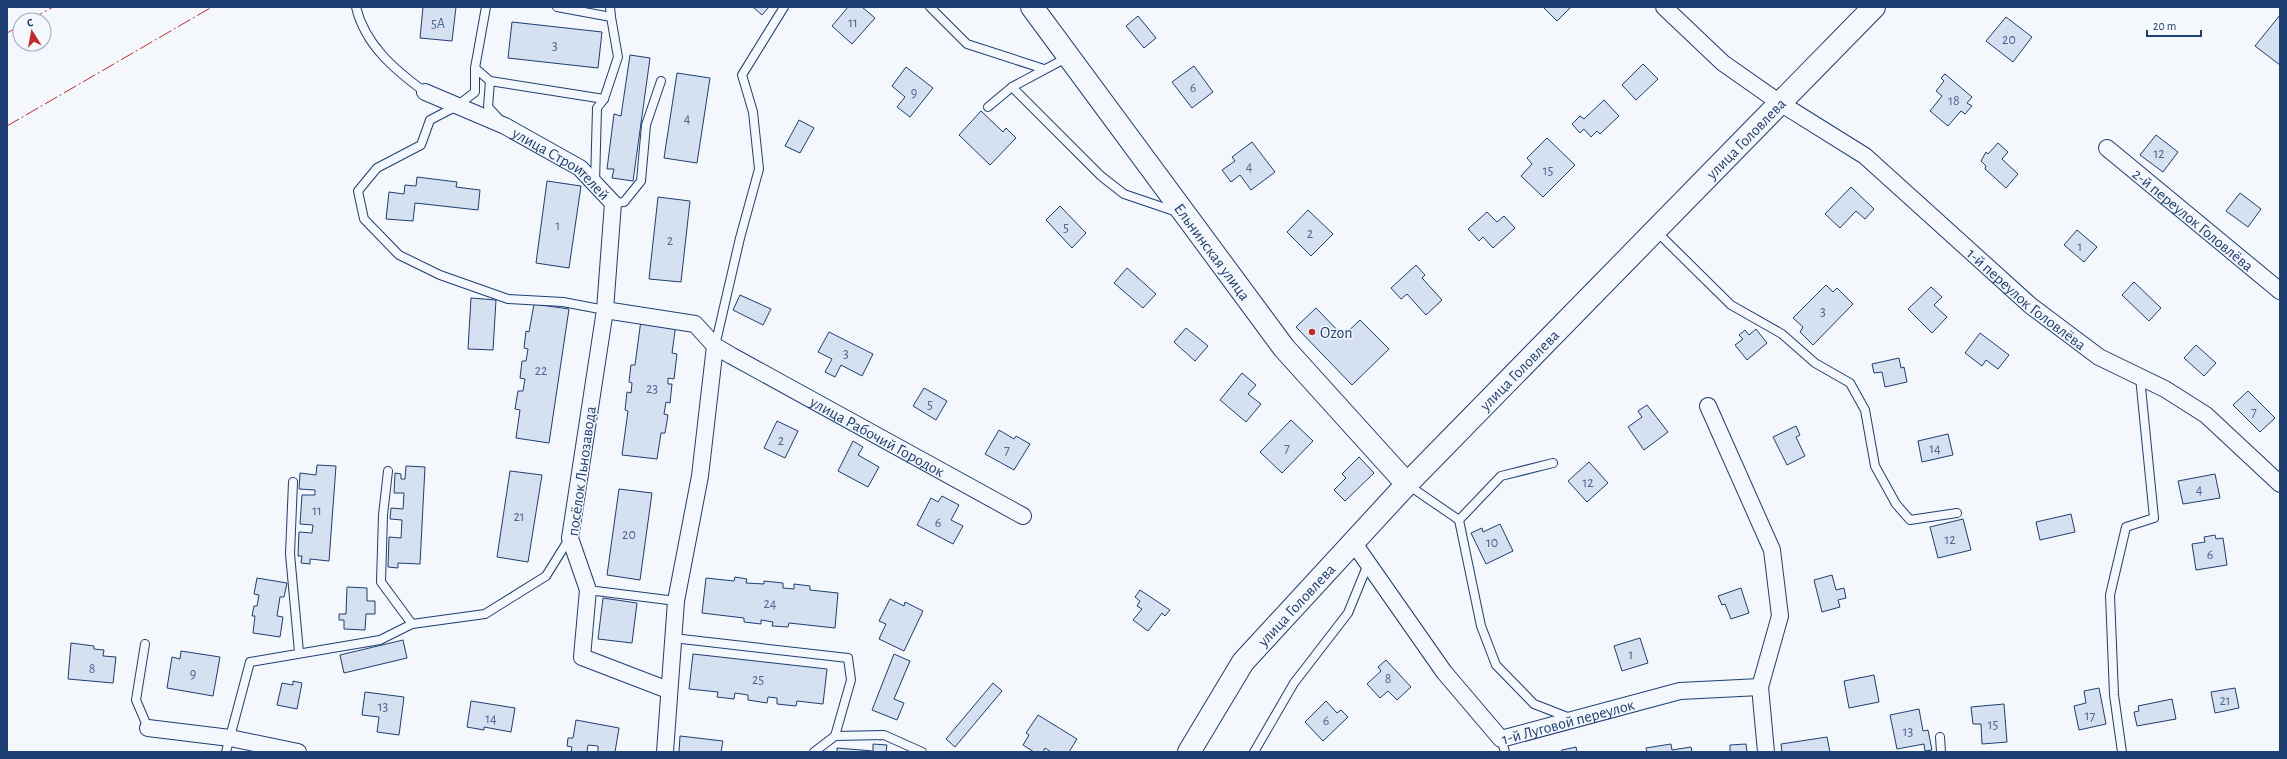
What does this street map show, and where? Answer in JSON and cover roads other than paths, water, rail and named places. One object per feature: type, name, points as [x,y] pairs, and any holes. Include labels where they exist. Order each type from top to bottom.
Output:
[{"type":"main road","name":"Ельнинская улица","points":[[1032,7],[1284,348],[1407,484]]},
{"type":"main road","name":"улица Головлева","points":[[1190,752],[1243,662],[1353,542],[1407,484],[1874,7]]},
{"type":"street","name":"1-й переулок Головлёва","points":[[1664,7],[1723,63],[1780,104],[1865,156],[2031,306],[2099,357],[2165,389],[2206,414],[2280,484]]},
{"type":"street","name":"улица Строителей","points":[[425,92],[505,126],[580,168],[612,203],[608,292],[605,310]]},
{"type":"street","name":"2-й переулок Головлёва","points":[[2107,148],[2280,291]]},
{"type":"street","name":"улица Рабочий Городок","points":[[605,310],[695,324],[715,346],[732,356],[1023,516]]},
{"type":"street","name":"посёлок Льнозавода","points":[[605,310],[570,538],[588,590],[582,657],[668,690]]},
{"type":"street","points":[[665,752],[668,690],[676,601],[700,476],[715,346]]},
{"type":"street","points":[[1708,406],[1772,550],[1780,616],[1760,687],[1766,752]]},
{"type":"street","name":"1-й Луговой переулок","points":[[1353,542],[1444,672],[1503,745],[1572,719],[1680,691],[1760,687]]},
{"type":"street","points":[[148,728],[228,745],[298,752]]},
{"type":"lane","points":[[356,7],[360,24],[381,55],[405,77],[425,92]]},
{"type":"lane","points":[[486,7],[475,68],[475,92],[457,106],[430,120],[421,145],[376,168],[358,191],[364,219],[399,255],[440,275],[508,299],[563,302],[605,310]]},
{"type":"lane","points":[[557,7],[611,17]]},
{"type":"lane","points":[[595,184],[597,108],[604,98],[618,57],[610,7]]},
{"type":"lane","points":[[715,346],[740,238],[760,169],[753,112],[742,75],[784,7]]},
{"type":"lane","points":[[930,7],[967,44],[1044,69]]},
{"type":"lane","points":[[988,107],[1012,87],[1069,56]]},
{"type":"lane","points":[[475,68],[490,81],[604,98]]},
{"type":"lane","points":[[490,81],[488,107],[505,126]]},
{"type":"lane","points":[[612,203],[624,202],[641,181],[646,125],[661,81]]},
{"type":"lane","points":[[1012,87],[1101,176],[1124,194],[1185,214]]},
{"type":"lane","points":[[1656,230],[1731,305],[1782,334],[1814,363],[1850,383],[1865,410],[1875,466],[1896,504],[1910,520],[1957,513]]},
{"type":"lane","points":[[2122,752],[2114,695],[2110,595],[2126,527],[2154,518],[2140,377]]},
{"type":"lane","points":[[1459,520],[1502,476],[1552,463]]},
{"type":"lane","points":[[388,471],[383,515],[381,582],[412,624]]},
{"type":"lane","points":[[293,482],[290,554],[299,652]]},
{"type":"lane","points":[[1407,484],[1459,520],[1481,626],[1496,665],[1534,704],[1572,719]]},
{"type":"lane","points":[[228,745],[250,662],[299,652],[380,640],[412,624],[485,614],[546,576],[570,538]]},
{"type":"lane","points":[[1254,752],[1294,683],[1348,613],[1368,564]]},
{"type":"lane","points":[[588,590],[676,601]]},
{"type":"lane","points":[[673,638],[848,658],[851,680],[835,736],[817,751]]},
{"type":"lane","points":[[145,644],[136,700],[148,728]]},
{"type":"lane","points":[[835,736],[884,736],[922,752]]},
{"type":"lane","points":[[1940,737],[1941,752]]},
{"type":"place","name":"Ozon","points":[[1312,332]]}]
